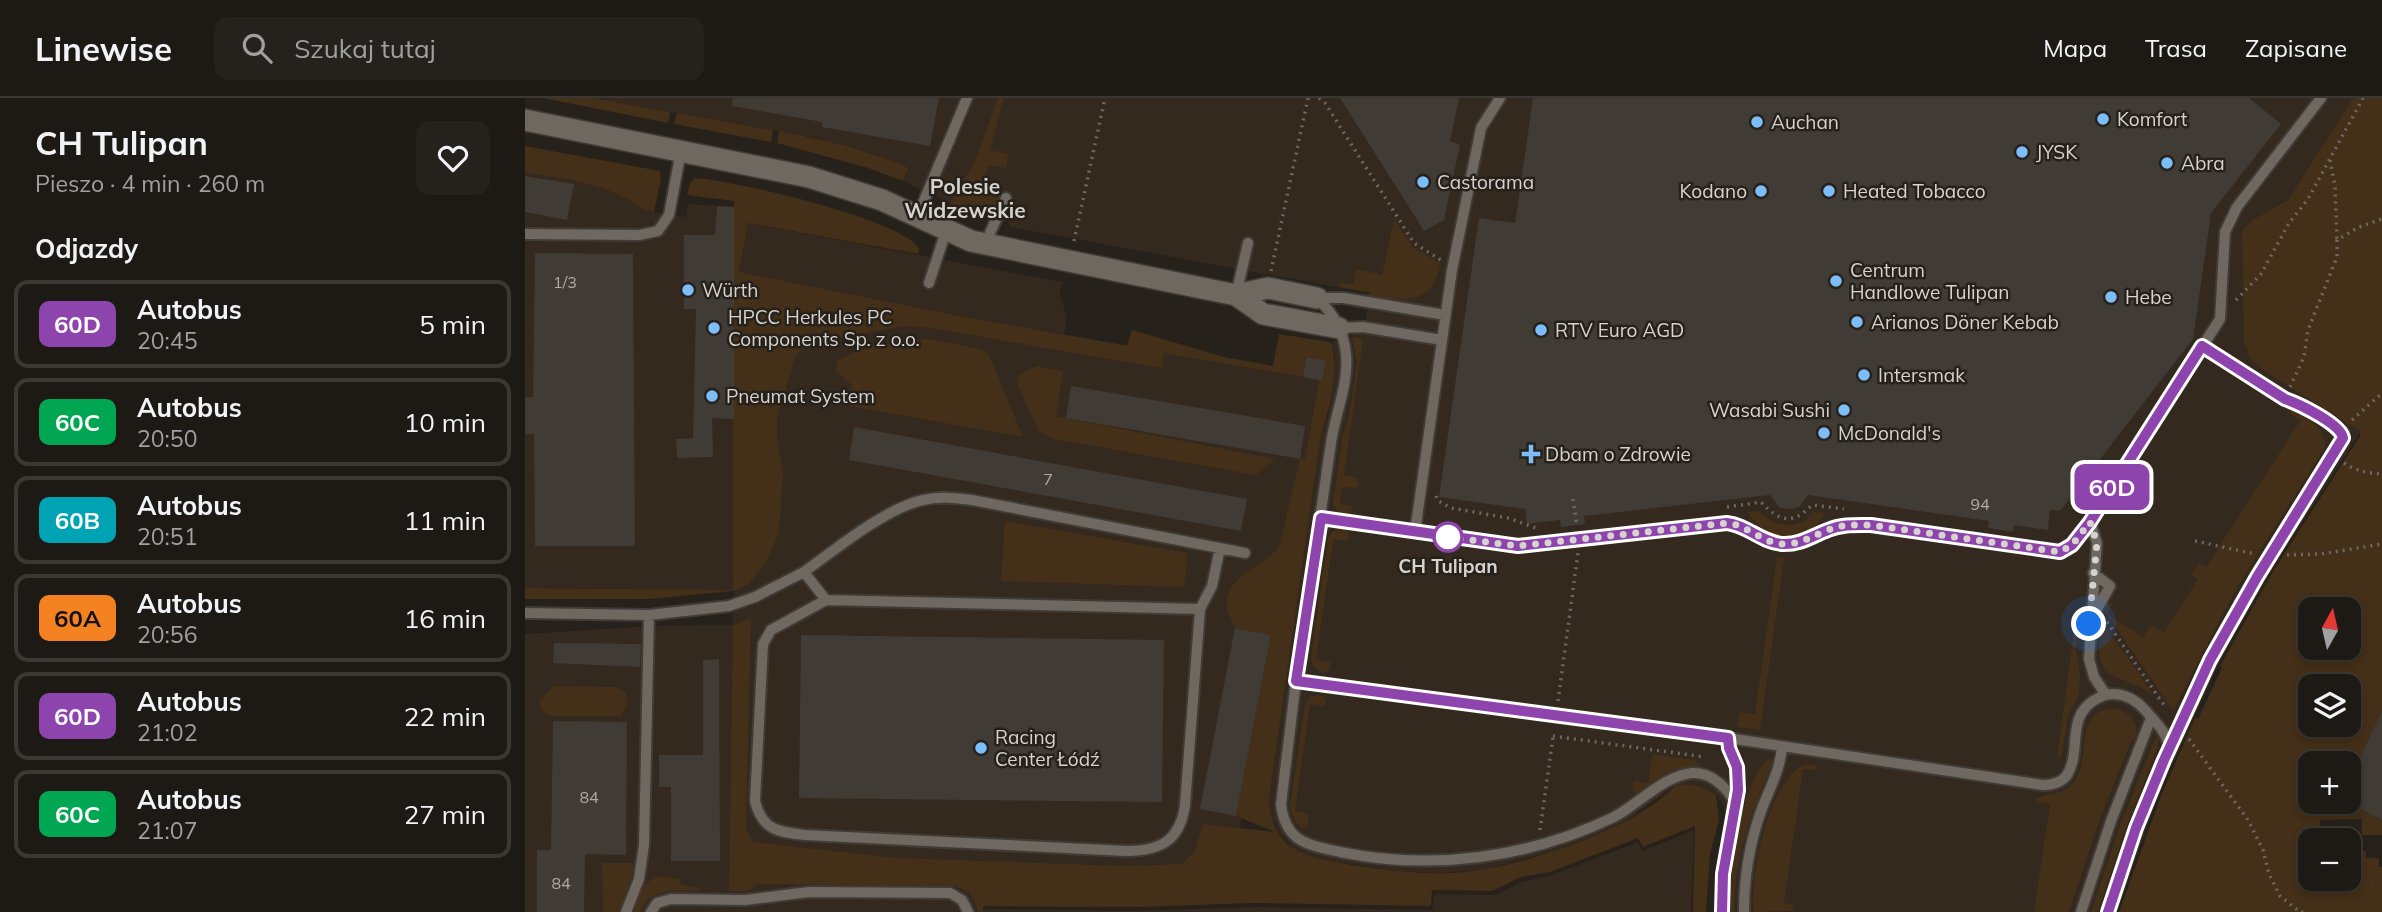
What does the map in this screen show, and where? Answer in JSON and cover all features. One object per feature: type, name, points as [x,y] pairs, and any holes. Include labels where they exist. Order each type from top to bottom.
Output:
[{"type":"street","points":[[525,120],[819,179],[882,200],[918,215],[946,231],[985,244],[1236,295],[1263,314],[1339,328]]},
{"type":"street","points":[[1236,295],[1268,288],[1318,298]]},
{"type":"lane","points":[[918,215],[967,98]]},
{"type":"lane","points":[[1415,532],[1452,270],[1481,128],[1500,98]]},
{"type":"lane","points":[[1321,518],[1518,546],[1727,523],[1743,527],[1772,542],[1786,544],[1804,541],[1842,526],[1871,525],[2060,552],[2072,545],[2090,522],[2220,319],[2225,232],[2237,207],[2322,98]]},
{"type":"lane","points":[[525,234],[639,235],[658,231],[669,215],[681,151]]},
{"type":"lane","points":[[985,244],[1006,198]]},
{"type":"lane","points":[[929,283],[946,231]]},
{"type":"lane","points":[[1236,295],[1248,243]]},
{"type":"lane","points":[[1318,298],[1344,298],[1445,315]]},
{"type":"lane","points":[[1318,298],[1327,307],[1339,328],[1344,344],[1346,368],[1331,443],[1281,804],[1282,820],[1291,833],[1314,847],[1362,856],[1410,861],[1459,861],[1537,846],[1569,835],[1622,813],[1680,775],[1693,773],[1714,778],[1737,805]]},
{"type":"lane","points":[[1339,328],[1363,327],[1442,340]]},
{"type":"lane","points":[[2108,912],[2136,828],[2178,726],[2235,613],[2343,438],[2339,429],[2299,404],[2285,399],[2202,346]]},
{"type":"lane","points":[[525,613],[649,615],[729,606],[755,597],[804,572],[899,509],[922,500],[944,497],[972,500],[1245,553]]},
{"type":"lane","points":[[2090,522],[2097,543],[2088,650],[2094,677],[2106,695]]},
{"type":"lane","points":[[1200,609],[826,600],[771,630],[763,644],[754,787],[757,813],[773,829],[805,835],[1126,851],[1148,850],[1164,844],[1174,834],[1183,817],[1200,609],[1212,586],[1220,548]]},
{"type":"lane","points":[[804,572],[826,600]]},
{"type":"lane","points":[[2089,624],[2110,586],[2093,573]]},
{"type":"lane","points":[[627,912],[639,879],[644,845],[649,615]]},
{"type":"lane","points":[[1296,681],[1728,738],[2049,785],[2064,779],[2069,770],[2079,716],[2087,706],[2106,695],[2127,697],[2139,704],[2168,737],[2169,746]]},
{"type":"lane","points":[[2081,912],[2111,821],[2151,718]]},
{"type":"lane","points":[[1722,912],[1723,874],[1737,805],[1738,778],[1728,738]]},
{"type":"lane","points":[[1744,912],[1749,851],[1779,767],[1782,747]]},
{"type":"lane","points":[[651,912],[657,903],[671,899],[745,900],[809,892],[950,893],[962,900],[968,912]]},
{"type":"path","points":[[1074,241],[1105,98]]},
{"type":"path","points":[[1270,276],[1308,98]]},
{"type":"path","points":[[1319,98],[1325,103],[1414,243],[1446,263],[1452,270]]},
{"type":"path","points":[[2220,319],[2261,274],[2289,223],[2308,199],[2363,98]]},
{"type":"path","points":[[2285,399],[2304,357],[2308,330],[2337,257],[2335,186],[2330,160]]},
{"type":"path","points":[[2337,240],[2359,227],[2382,219]]},
{"type":"path","points":[[2339,429],[2382,393]]},
{"type":"path","points":[[2334,456],[2353,469],[2382,474]]},
{"type":"path","points":[[1438,484],[1437,500],[1447,506],[1508,517],[1545,531]]},
{"type":"path","points":[[1566,528],[1577,529],[1573,499]]},
{"type":"path","points":[[1722,508],[1761,502],[1775,515],[1787,519],[1799,517],[1812,505],[1853,510]]},
{"type":"path","points":[[1537,846],[1579,545]]},
{"type":"path","points":[[2098,608],[2178,726],[2248,820],[2263,850],[2269,874],[2280,896],[2300,912],[2307,912]]},
{"type":"shaded area","points":[[543,98],[593,98],[670,112],[668,123]]},
{"type":"shaded area","points":[[593,98],[2353,98],[2288,200],[2254,219],[2267,373],[2361,431],[2272,570],[2218,665],[2158,796],[2117,912],[1715,912],[1719,849],[1726,821],[1724,806],[1716,795],[1705,789],[1675,786],[1616,828],[1555,851],[1485,869],[1444,873],[1407,872],[1314,859],[1296,851],[1278,832],[1272,819],[1269,800],[1321,434],[1328,415],[1332,385],[1335,354],[1330,342],[1352,337],[1353,332],[1364,332],[1369,293],[1010,227],[1008,222],[954,208],[950,203],[903,181],[909,169],[873,154],[817,138]]},
{"type":"shaded area","points":[[998,98],[1004,98],[990,150],[1008,154],[1006,168],[988,165],[982,194],[1000,198],[995,207],[985,215],[954,208],[950,203],[975,161]]},
{"type":"shaded area","points":[[2353,98],[2382,98],[2382,710],[2361,756],[2361,751],[2298,751],[2298,814],[2361,814],[2361,810],[2382,820],[2382,835],[2362,835],[2362,819],[2320,820],[2320,828],[2298,828],[2298,891],[2361,891],[2361,851],[2366,851],[2366,858],[2379,858],[2379,866],[2382,867],[2382,912],[2119,912],[2161,796],[2195,718],[2198,719],[2222,668],[2220,666],[2274,570],[2360,436],[2360,431],[2267,373],[2250,359],[2244,341],[2242,230],[2254,219],[2288,200]]},
{"type":"shaded area","points":[[677,113],[773,130],[771,142],[674,124]]},
{"type":"shaded area","points":[[779,131],[845,146],[909,168],[903,181],[868,168],[777,143]]},
{"type":"shaded area","points":[[525,146],[660,171],[661,179],[654,212],[593,185],[525,173]]},
{"type":"shaded area","points":[[525,162],[624,178],[648,211],[686,217],[688,204],[734,207],[734,309],[803,308],[971,318],[739,272],[748,223],[1062,282],[1060,294],[1067,318],[1064,334],[1319,380],[1242,817],[1224,904],[1138,907],[983,906],[983,909],[1133,911],[1256,907],[1433,910],[1434,894],[1495,895],[1522,882],[1552,875],[1638,842],[1642,851],[1694,830],[1691,912],[525,912],[525,634],[650,626],[733,625],[734,590],[525,588]]},
{"type":"shaded area","points":[[694,178],[777,193],[849,213],[905,236],[919,248],[918,254],[748,223],[739,272],[1127,346],[1132,330],[1224,357],[1273,366],[1279,334],[1330,342],[1334,363],[1333,388],[1321,434],[1269,800],[1277,832],[1296,850],[1322,859],[1408,872],[1464,872],[1517,862],[1576,843],[1632,817],[1675,786],[1692,785],[1716,795],[1719,820],[1710,855],[1706,912],[1693,912],[1695,826],[1643,847],[1638,838],[1550,872],[1521,877],[1492,891],[1432,890],[1431,906],[1252,903],[1138,907],[983,906],[983,912],[978,912],[970,894],[953,886],[757,884],[748,891],[729,891],[733,625],[751,618],[746,829],[753,842],[896,858],[1124,866],[1181,864],[1194,853],[1203,824],[1275,832],[1236,816],[1271,635],[1235,628],[1227,607],[1228,596],[1238,579],[1279,547],[1300,459],[1305,459],[1319,380],[1322,381],[1326,361],[1306,357],[1303,377],[1164,353],[1161,368],[931,328],[905,326],[807,344],[796,355],[777,419],[777,438],[783,472],[779,533],[767,561],[748,585],[733,591],[650,599],[525,599],[525,588],[733,590],[734,201],[687,195]]},
{"type":"shaded area","points":[[1394,219],[1412,246],[1440,263],[1437,277],[1431,287],[1415,298],[1393,299],[1369,296],[1369,292],[1339,287],[1340,283],[1353,285],[1356,269],[1382,275]]},
{"type":"shaded area","points":[[1352,337],[1363,339],[1344,475],[1357,478],[1359,484],[1356,488],[1342,487],[1340,504],[1353,506],[1350,515],[1344,515],[1339,513],[1333,502],[1357,362]]},
{"type":"shaded area","points":[[930,339],[980,349],[989,354],[1023,437],[849,406],[852,385],[835,371],[837,361],[882,344]]},
{"type":"shaded area","points":[[1037,366],[1063,371],[1056,416],[1275,459],[1256,475],[1054,439],[1038,431],[1016,381],[1020,374]]},
{"type":"shaded area","points":[[2292,410],[2320,430],[2325,448],[2236,589],[2173,711],[2104,610],[2114,601],[2107,614],[2143,637],[2151,625],[2164,632],[2198,579],[2191,574],[2199,563],[2206,567],[2300,421],[2288,412]]},
{"type":"shaded area","points":[[1759,511],[1772,521],[1786,525],[1801,522],[1814,512],[1826,513],[1808,532],[1787,537],[1766,530],[1747,512]]},
{"type":"shaded area","points":[[1005,521],[1188,553],[1184,587],[1001,581]]},
{"type":"shaded area","points":[[1340,528],[1349,532],[1348,541],[1333,539],[1316,660],[1331,662],[1329,671],[1324,673],[1314,667],[1311,658],[1328,538],[1333,531]]},
{"type":"shaded area","points":[[1777,557],[1784,558],[1760,730],[1737,727],[1740,713],[1755,714]]},
{"type":"shaded area","points":[[2077,609],[2082,610],[2076,649],[2080,676],[2079,693],[2068,717],[2061,758],[2057,757]]},
{"type":"shaded area","points":[[2102,622],[2154,695],[2116,677],[2102,666]]},
{"type":"shaded area","points":[[554,686],[616,687],[626,693],[626,708],[620,716],[551,716],[542,710],[539,701]]},
{"type":"shaded area","points":[[1321,695],[1326,699],[1325,706],[1310,705],[1295,811],[1309,814],[1307,826],[1302,828],[1294,820],[1290,807],[1305,705],[1311,696]]},
{"type":"shaded area","points":[[2115,708],[2133,720],[2136,734],[2099,821],[2069,912],[2034,912],[2050,804],[2036,799],[2063,791],[2071,785],[2082,763],[2087,727],[2092,718],[2101,711]]},
{"type":"shaded area","points":[[2156,736],[2159,738],[2158,747],[2126,828],[2098,912],[2091,912],[2120,825]]},
{"type":"shaded area","points":[[1652,754],[1694,760],[1703,768],[1679,769],[1638,795],[1632,790],[1634,781],[1648,783]]},
{"type":"shaded area","points":[[1771,759],[1773,763],[1745,835],[1737,872],[1734,912],[1729,912],[1734,853],[1745,805],[1761,768]]},
{"type":"shaded area","points":[[1806,764],[1815,765],[1818,770],[1803,769],[1784,903],[1794,905],[1793,911],[1754,912],[1755,876],[1764,830],[1772,807],[1793,773]]},
{"type":"shaded area","points":[[602,863],[633,863],[633,872],[620,912],[603,912]]},
{"type":"shaded area","points":[[660,876],[679,879],[681,884],[698,888],[700,891],[658,894],[645,904],[641,912],[632,912],[641,889]]},
{"type":"building","points":[[733,98],[939,98],[930,146],[822,127],[822,122],[732,106]]},
{"type":"building","name":"Castorama","points":[[1340,98],[1459,98],[1450,141],[1460,145],[1444,220],[1424,231]]},
{"type":"building","name":"Centrum Handlowe Tulipan","points":[[1533,98],[2249,98],[2281,124],[2211,213],[2193,339],[2060,511],[2050,510],[2048,530],[2014,525],[2013,532],[1988,528],[1989,521],[1808,495],[1800,506],[1793,509],[1780,508],[1770,495],[1584,516],[1585,524],[1561,527],[1560,520],[1527,524],[1525,509],[1439,497],[1479,218],[1515,223]]},
{"type":"building","points":[[525,176],[574,184],[567,220],[525,212]]},
{"type":"building","points":[[717,206],[734,207],[734,419],[712,418],[713,457],[677,458],[676,439],[693,438],[696,309],[684,309],[684,235],[715,235]]},
{"type":"building","points":[[535,253],[633,254],[635,546],[535,546],[534,434],[525,434],[525,397],[533,397]]},
{"type":"building","points":[[1306,357],[1326,361],[1322,381],[1303,377]]},
{"type":"building","points":[[1071,386],[1305,426],[1300,459],[1066,418]]},
{"type":"building","points":[[854,427],[1247,499],[1241,531],[849,460]]},
{"type":"building","points":[[1235,628],[1271,635],[1236,816],[1200,809]]},
{"type":"building","name":"Racing Center Łódź","points":[[801,635],[1164,640],[1162,802],[799,798]]},
{"type":"building","points":[[554,643],[641,644],[640,667],[553,663]]},
{"type":"building","points":[[719,659],[720,861],[671,861],[671,787],[659,787],[659,755],[703,755],[703,660]]},
{"type":"building","points":[[2382,710],[2382,820],[2361,810],[2361,756]]},
{"type":"building","points":[[553,721],[627,722],[626,855],[585,854],[584,912],[537,912],[537,850],[551,850]]},
{"type":"bus line","name":"60D","points":[[1722,912],[1723,874],[1738,790],[1737,767],[1728,738],[1296,681],[1321,518],[1518,546],[1727,523],[1783,544],[1798,543],[1842,526],[1871,525],[2060,552],[2072,545],[2090,522],[2202,346],[2285,399],[2299,404],[2339,429],[2343,432],[2343,438],[2342,444],[2235,613],[2210,660],[2181,719],[2136,828],[2108,912]]},
{"type":"place","name":"Komfort","points":[[2103,119]]},
{"type":"place","name":"Auchan","points":[[1757,122]]},
{"type":"place","name":"JYSK","points":[[2022,152]]},
{"type":"place","name":"Abra","points":[[2167,163]]},
{"type":"place","name":"Castorama","points":[[1423,182]]},
{"type":"place","name":"Kodano","points":[[1761,191]]},
{"type":"place","name":"Heated Tobacco","points":[[1829,191]]},
{"type":"place","name":"Centrum Handlowe Tulipan","points":[[1836,281]]},
{"type":"place","name":"Würth","points":[[688,290]]},
{"type":"place","name":"Hebe","points":[[2111,297]]},
{"type":"place","name":"Arianos Döner Kebab","points":[[1857,322]]},
{"type":"place","name":"HPCC Herkules PC Components Sp. z o.o.","points":[[714,328]]},
{"type":"place","name":"RTV Euro AGD","points":[[1541,330]]},
{"type":"place","name":"Intersmak","points":[[1864,375]]},
{"type":"place","name":"Pneumat System","points":[[712,396]]},
{"type":"place","name":"Wasabi Sushi","points":[[1844,410]]},
{"type":"place","name":"McDonald's","points":[[1824,433]]},
{"type":"place","name":"Dbam o Zdrowie","points":[[1531,454]]},
{"type":"place","name":"CH Tulipan","points":[[1448,537]]},
{"type":"place","name":"Racing Center Łódź","points":[[981,748]]},
{"type":"district","name":"Polesie Widzewskie","points":[[965,199]]},
{"type":"route","points":[[1448,537],[1518,546],[1727,523],[1743,527],[1772,542],[1786,544],[1798,543],[1842,526],[1871,525],[2060,552],[2072,545],[2090,522],[2097,543],[2089,624]]}]
